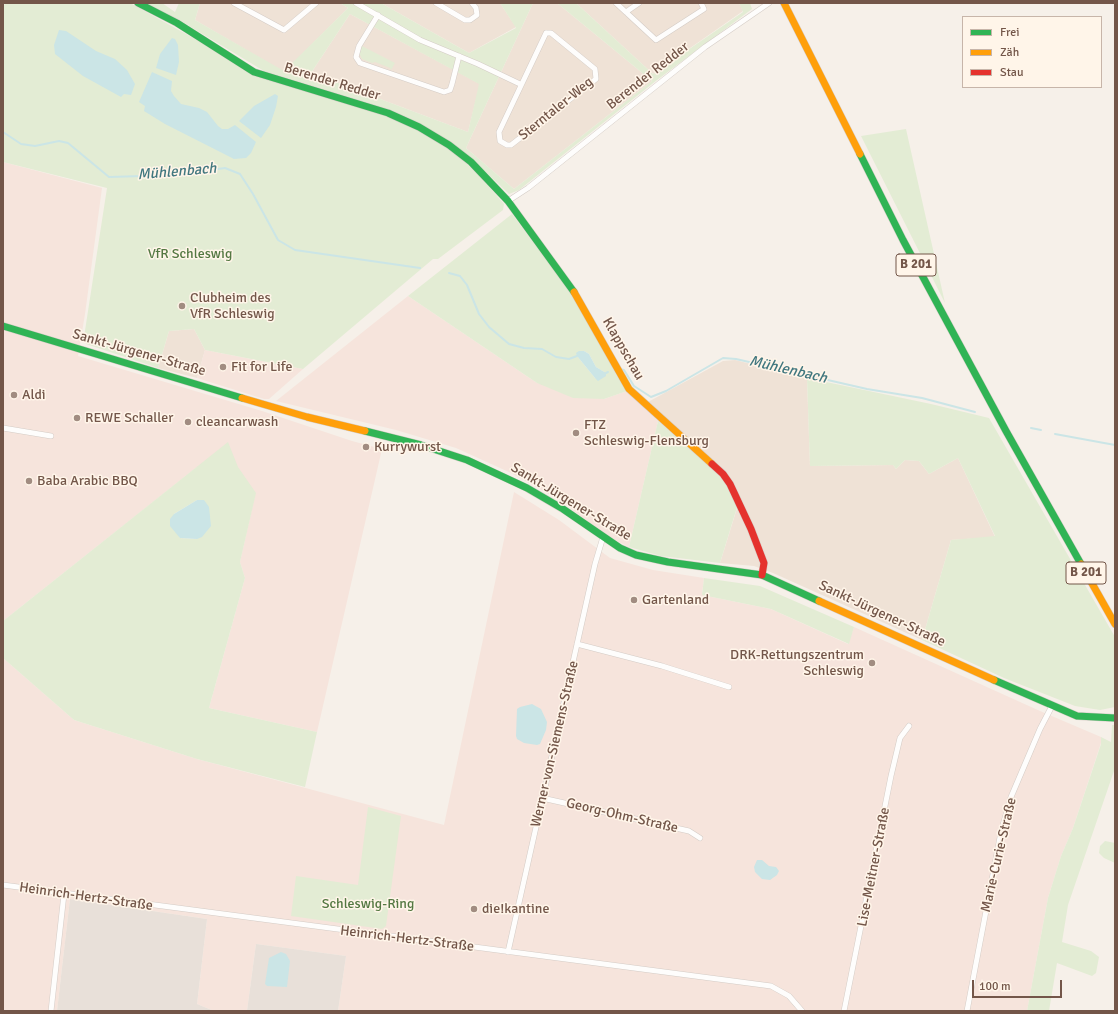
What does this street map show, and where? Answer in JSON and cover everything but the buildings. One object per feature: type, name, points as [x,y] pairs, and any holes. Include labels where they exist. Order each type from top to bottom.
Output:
[{"type":"street","name":"Berender Redder","points":[[138,3],[209,42],[254,72],[361,103],[419,127],[449,145],[471,162],[510,204],[705,47],[769,3]]},
{"type":"street","points":[[234,3],[284,30],[316,3]]},
{"type":"street","points":[[356,3],[420,40],[478,64],[520,84]]},
{"type":"street","points":[[436,3],[465,20],[470,20],[477,16],[476,8],[472,3]]},
{"type":"street","points":[[616,3],[656,40],[704,9],[701,3]]},
{"type":"street","points":[[626,12],[639,3]]},
{"type":"street","name":"B 201","points":[[784,3],[903,240],[1013,444],[1115,624]]},
{"type":"street","points":[[378,15],[359,46],[356,57],[360,63],[444,92],[450,90],[459,56]]},
{"type":"street","name":"Sterntaler-Weg","points":[[551,33],[595,69],[597,74],[596,79],[574,97],[511,145],[507,145],[500,141],[499,132],[520,84],[540,43],[546,34],[551,33]]},
{"type":"street","name":"Klappschau","points":[[510,204],[570,286],[629,389],[723,474],[730,484],[752,529],[764,563],[762,575]]},
{"type":"street","name":"Sankt-Jürgener-Straße","points":[[3,326],[307,417],[421,445],[467,460],[527,488],[620,548],[648,558],[762,575],[1052,706],[1078,716],[1092,718],[1115,718]]},
{"type":"street","points":[[3,428],[51,436]]},
{"type":"street","name":"Werner-von-Siemens-Straße","points":[[508,952],[595,564],[603,537]]},
{"type":"street","points":[[577,644],[662,666],[729,688]]},
{"type":"street","name":"Marie-Curie-Straße","points":[[966,1011],[1001,832],[1019,777],[1052,706]]},
{"type":"street","name":"Lise-Meitner-Straße","points":[[844,1011],[891,776],[900,738],[909,726]]},
{"type":"street","name":"Georg-Ohm-Straße","points":[[542,798],[689,831],[700,838]]},
{"type":"street","name":"Heinrich-Hertz-Straße","points":[[3,885],[771,986],[789,996],[802,1011]]},
{"type":"street","points":[[51,1011],[64,894]]},
{"type":"shaded area","points":[[200,3],[340,3],[348,8],[284,72],[195,20]]},
{"type":"shaded area","points":[[381,3],[500,3],[516,27],[469,53]]},
{"type":"shaded area","points":[[533,3],[557,3],[652,81],[514,189],[466,148]]},
{"type":"shaded area","points":[[576,3],[739,3],[743,11],[653,74]]},
{"type":"shaded area","points":[[350,14],[480,84],[468,132],[311,73]]},
{"type":"shaded area","points":[[3,162],[102,188],[78,356],[262,411],[352,441],[382,449],[317,732],[209,708],[245,578],[240,562],[255,495],[197,467],[3,621]]},
{"type":"shaded area","points":[[408,296],[537,383],[604,399],[627,391],[658,421],[629,547],[605,535],[561,501],[511,473],[456,448],[396,430],[276,401]]},
{"type":"shaded area","points":[[194,329],[205,350],[197,378],[158,368],[169,331]]},
{"type":"shaded area","points":[[205,350],[303,369],[269,399],[264,399],[197,378]]},
{"type":"shaded area","points":[[735,360],[807,378],[810,466],[893,465],[896,469],[905,460],[919,461],[929,474],[958,458],[995,537],[951,540],[922,640],[773,573],[754,566],[720,563],[738,505],[719,475],[644,408],[648,402],[723,361]]},
{"type":"shaded area","points":[[514,492],[559,520],[610,558],[653,570],[704,578],[702,595],[771,609],[848,644],[854,627],[1101,737],[1101,743],[1073,828],[1061,856],[1048,898],[1027,1011],[338,1011],[346,956],[256,944],[247,1011],[214,1011],[197,1004],[207,919],[70,899],[57,1011],[3,1011],[3,658],[74,720],[197,759],[444,825]]},
{"type":"shaded area","points":[[70,899],[207,919],[197,1004],[214,1011],[57,1011]]},
{"type":"shaded area","points":[[256,944],[346,956],[338,1011],[247,1011]]},
{"type":"green space","name":"VfR Schleswig","points":[[5,3],[130,3],[215,50],[254,76],[372,110],[401,121],[455,153],[478,174],[504,204],[503,210],[438,259],[433,259],[303,369],[205,350],[194,329],[169,331],[158,368],[86,344],[84,337],[107,188],[3,162],[3,8]]},
{"type":"green space","points":[[145,3],[162,3],[175,12],[179,3],[200,3],[195,20],[284,71],[348,8],[340,3],[381,3],[469,53],[516,28],[500,3],[533,3],[466,148],[514,189],[652,81],[557,3],[576,3],[653,74],[743,12],[739,3],[750,3],[752,9],[657,80],[519,190],[509,194],[473,160],[409,118],[381,107],[264,71],[181,21]],"holes":[[[350,14],[479,84],[468,132],[311,73]]]},
{"type":"green space","points":[[362,46],[395,63],[391,70],[390,68],[375,62],[372,63],[362,59],[359,53]]},
{"type":"green space","points":[[906,129],[945,303],[861,136]]},
{"type":"green space","points":[[512,214],[568,289],[627,391],[604,399],[573,398],[537,383],[408,296]],"holes":[[[584,351],[589,354],[596,367],[604,372],[595,378],[577,356]]]},
{"type":"green space","points":[[807,378],[931,404],[989,418],[1115,637],[1115,707],[1100,710],[1075,706],[1004,678],[922,640],[951,540],[995,536],[958,458],[929,474],[919,461],[905,460],[896,469],[893,465],[810,466]]},
{"type":"green space","points":[[658,421],[719,475],[729,487],[738,504],[720,563],[661,556],[629,547]]},
{"type":"green space","points":[[228,442],[238,467],[256,493],[240,562],[245,578],[209,708],[317,732],[305,787],[197,759],[74,720],[3,658],[3,621]],"holes":[[[197,500],[204,500],[197,539],[180,538],[174,514]]]},
{"type":"green space","points":[[704,578],[760,586],[854,627],[849,644],[771,609],[702,595]]},
{"type":"green space","points":[[1112,725],[1115,725],[1115,768],[1068,905],[1062,942],[1091,951],[1099,957],[1096,973],[1092,976],[1057,963],[1049,1011],[1027,1011],[1048,898],[1061,856],[1073,828],[1101,744],[1101,737],[1111,742]]},
{"type":"green space","name":"Schleswig-Ring","points":[[368,807],[401,816],[386,926],[382,929],[291,916],[296,876],[358,885]]},
{"type":"green space","points":[[1105,841],[1115,843],[1115,863],[1104,858],[1099,853],[1100,846]]},
{"type":"water","points":[[59,30],[66,31],[96,51],[115,59],[127,70],[135,84],[131,95],[124,94],[121,97],[83,76],[55,54],[54,45]]},
{"type":"water","points":[[172,38],[175,39],[178,45],[179,62],[176,75],[156,68],[160,54]]},
{"type":"water","points":[[152,72],[172,81],[171,91],[181,104],[199,108],[207,112],[222,129],[228,129],[235,125],[256,142],[251,153],[246,158],[234,159],[165,124],[144,111],[145,106],[139,102]]},
{"type":"water","points":[[275,94],[278,96],[276,107],[270,125],[261,138],[239,121],[254,106]]},
{"type":"water","points":[[579,351],[584,351],[589,354],[596,367],[606,373],[606,376],[598,381],[577,356],[576,353]]},
{"type":"water","points":[[197,500],[204,500],[209,507],[211,526],[202,537],[197,539],[180,538],[170,526],[170,519],[174,514]]},
{"type":"water","points":[[532,704],[541,709],[547,722],[546,730],[540,744],[537,745],[524,743],[517,739],[516,736],[517,709]]},
{"type":"water","points":[[757,860],[762,860],[769,866],[776,867],[779,871],[777,875],[770,880],[762,879],[755,872],[754,867]]},
{"type":"water","points":[[281,952],[286,954],[290,961],[287,987],[267,986],[265,984],[269,958]]},
{"type":"waterway","name":"Mühlenbach","points":[[3,132],[21,144],[35,146],[59,141],[68,143],[109,177],[176,175],[225,168],[240,174],[253,194],[278,240],[295,250],[420,268]]},
{"type":"waterway","name":"Mühlenbach","points":[[449,273],[460,276],[467,285],[479,314],[489,327],[509,344],[524,348],[542,349],[556,357],[569,359],[577,356]]},
{"type":"waterway","name":"Mühlenbach","points":[[620,369],[624,370],[634,386],[651,397],[666,391],[723,358],[736,359],[867,389],[922,398],[975,412]]},
{"type":"waterway","name":"Mühlenbach","points":[[1031,428],[1041,430]]},
{"type":"waterway","name":"Mühlenbach","points":[[1055,434],[1115,445]]},
{"type":"traffic: fast","points":[[138,3],[177,23],[254,72],[388,113],[419,127],[449,145],[471,162],[508,201],[574,292]]},
{"type":"traffic: fast","points":[[860,154],[903,240],[1006,431],[1081,564]]},
{"type":"traffic: fast","points":[[3,326],[242,398]]},
{"type":"traffic: fast","points":[[365,431],[421,445],[467,460],[527,488],[563,509],[620,548],[636,555],[668,562],[762,575],[819,601]]},
{"type":"traffic: fast","points":[[994,680],[1077,716],[1115,718]]},
{"type":"traffic: slow","points":[[784,3],[860,154]]},
{"type":"traffic: slow","points":[[574,292],[629,389],[712,464]]},
{"type":"traffic: slow","points":[[242,398],[307,417],[365,431]]},
{"type":"traffic: slow","points":[[1081,564],[1115,624]]},
{"type":"traffic: slow","points":[[819,601],[994,680]]},
{"type":"traffic: jam","points":[[712,464],[723,474],[730,484],[751,529],[764,563],[762,575]]},
{"type":"place","name":"Clubheim des VfR Schleswig","points":[[182,306]]},
{"type":"place","name":"Fit for Life","points":[[223,367]]},
{"type":"place","name":"Aldi","points":[[14,395]]},
{"type":"place","name":"REWE Schaller","points":[[77,418]]},
{"type":"place","name":"cleancarwash","points":[[188,422]]},
{"type":"place","name":"FTZ Schleswig-Flensburg","points":[[576,433]]},
{"type":"place","name":"Kurrywurst","points":[[366,447]]},
{"type":"place","name":"Baba Arabic BBQ","points":[[29,481]]},
{"type":"place","name":"Gartenland","points":[[634,600]]},
{"type":"place","name":"DRK-Rettungszentrum Schleswig","points":[[872,663]]},
{"type":"place","name":"die!kantine","points":[[474,909]]}]
